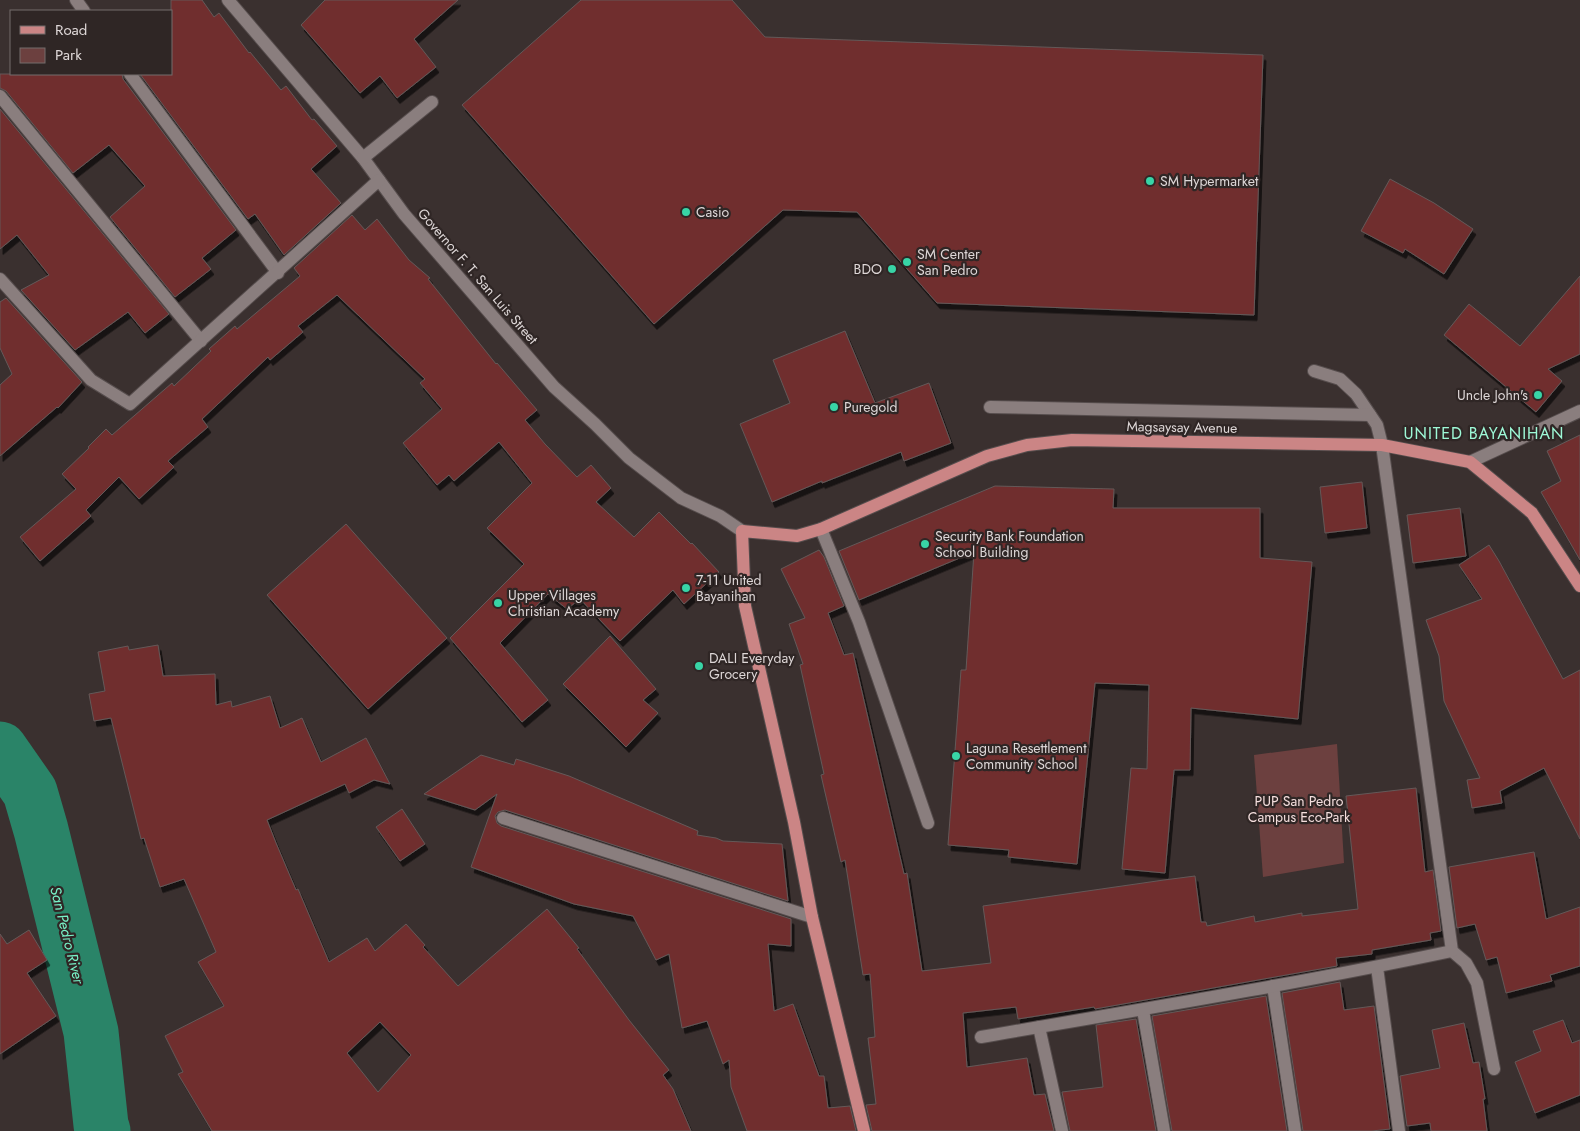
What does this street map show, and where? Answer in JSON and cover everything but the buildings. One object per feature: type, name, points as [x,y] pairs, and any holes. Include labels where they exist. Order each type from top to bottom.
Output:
[{"type":"main road","name":"Magsaysay Avenue","points":[[742,531],[797,536],[821,529],[988,456],[1027,444],[1072,440],[1382,445],[1470,462],[1532,513],[1580,586]]},
{"type":"main road","points":[[742,531],[745,606],[794,822],[812,917],[864,1131]]},
{"type":"street","name":"Governor F. T. San Luis Street","points":[[228,0],[363,158],[404,214],[554,387],[629,458],[681,498],[720,516],[742,531]]},
{"type":"street","points":[[131,75],[278,273]]},
{"type":"street","points":[[0,96],[201,341]]},
{"type":"street","points":[[363,158],[432,102]]},
{"type":"street","points":[[0,278],[91,380],[130,404],[278,273],[379,180]]},
{"type":"street","points":[[1314,371],[1340,379],[1356,394],[1377,425],[1382,445],[1452,951],[1466,963],[1477,983],[1494,1069]]},
{"type":"street","points":[[990,408],[1370,415]]},
{"type":"street","points":[[1470,462],[1580,410]]},
{"type":"street","points":[[821,529],[859,622],[928,823]]},
{"type":"street","points":[[503,818],[812,917]]},
{"type":"street","points":[[981,1037],[1143,1010],[1377,967],[1452,951]]},
{"type":"street","points":[[1377,967],[1399,1131]]},
{"type":"street","points":[[1273,986],[1295,1131]]},
{"type":"street","points":[[1143,1010],[1164,1131]]},
{"type":"street","points":[[1039,1027],[1062,1131]]},
{"type":"green space","name":"PUP San Pedro Campus Eco-Park","points":[[1337,744],[1344,863],[1263,877],[1254,755]]},
{"type":"waterway","name":"San Pedro River","points":[[0,749],[30,792],[41,830],[91,1032],[103,1131]]},
{"type":"place","name":"SM Hypermarket","points":[[1150,181]]},
{"type":"place","name":"Casio","points":[[686,212]]},
{"type":"place","name":"SM Center San Pedro","points":[[907,262]]},
{"type":"place","name":"BDO","points":[[892,269]]},
{"type":"place","name":"Uncle John's","points":[[1538,395]]},
{"type":"place","name":"Puregold","points":[[834,407]]},
{"type":"place","name":"Security Bank Foundation School Building","points":[[925,544]]},
{"type":"place","name":"7-11 United Bayanihan","points":[[686,588]]},
{"type":"place","name":"Upper Villages Christian Academy","points":[[498,603]]},
{"type":"place","name":"DALI Everyday Grocery","points":[[699,666]]},
{"type":"place","name":"Laguna Resettlement Community School","points":[[956,756]]},
{"type":"district","name":"UNITED BAYANIHAN","points":[[1484,433]]}]
